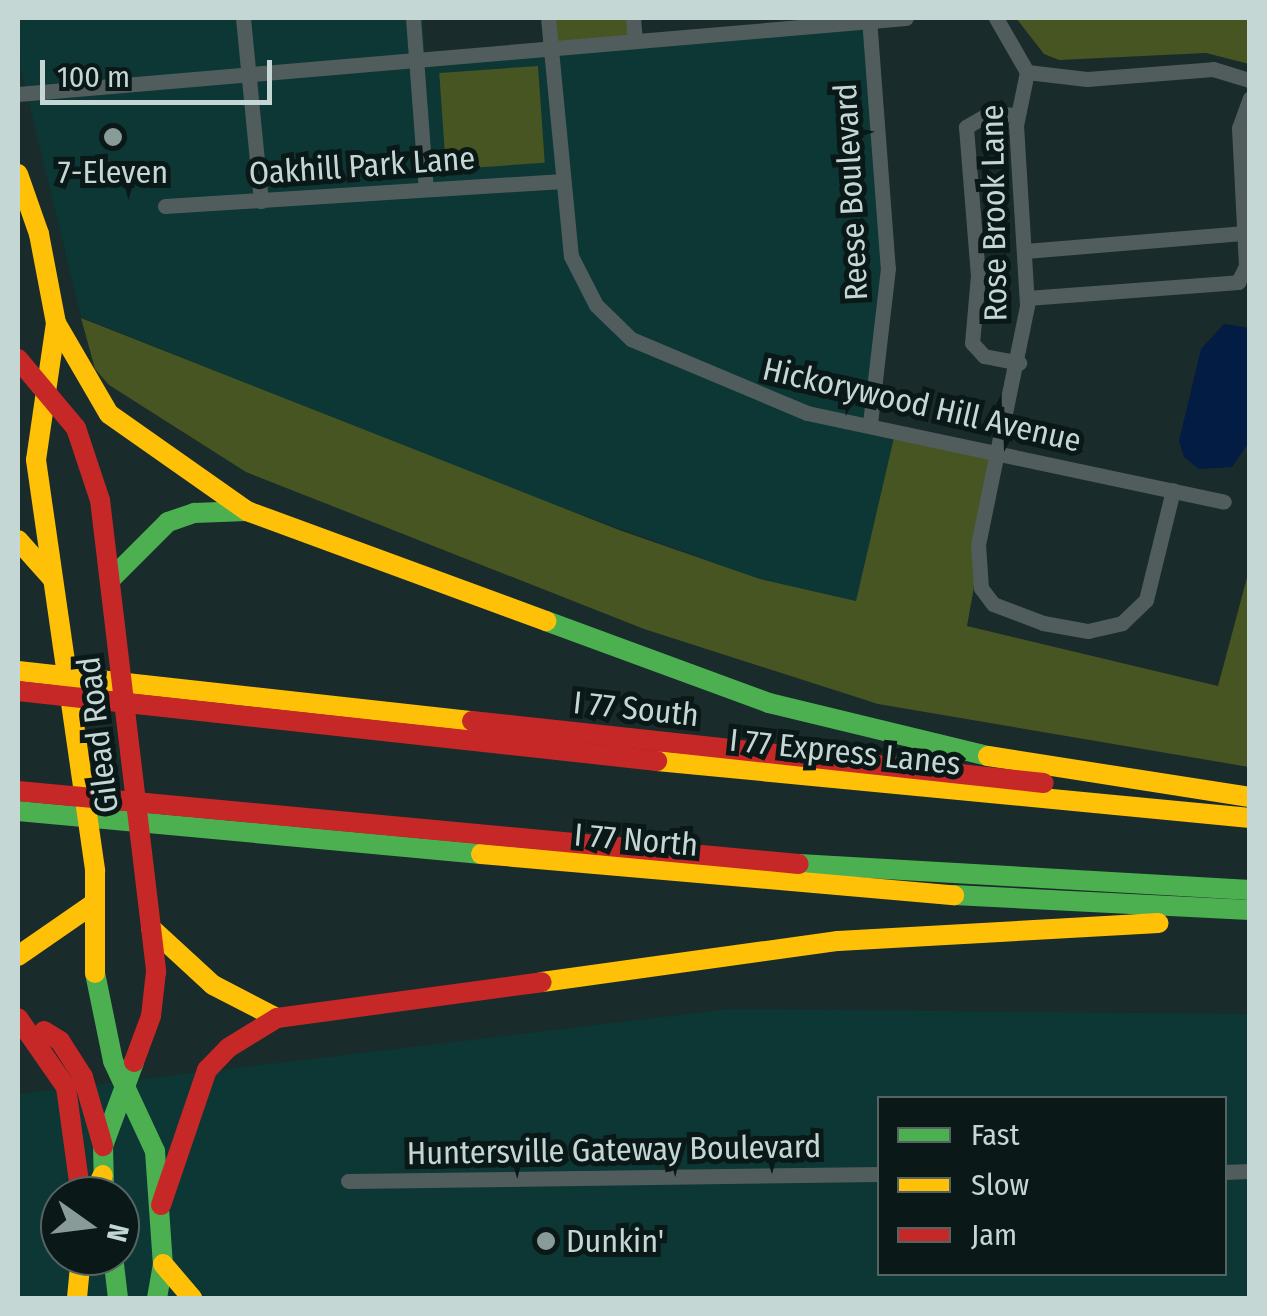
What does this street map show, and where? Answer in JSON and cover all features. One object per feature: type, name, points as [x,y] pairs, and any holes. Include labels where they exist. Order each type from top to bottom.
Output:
[{"type":"main road","name":"Gilead Road","points":[[18,174],[39,234],[56,323],[36,460],[96,871],[93,904],[97,1010],[150,1136],[161,1205],[164,1264],[157,1298]]},
{"type":"main road","points":[[56,323],[109,414],[246,510],[769,703],[979,755],[1250,798]]},
{"type":"main road","name":"Gilead Road","points":[[18,359],[76,428],[92,469],[110,580],[151,928],[154,994],[103,1146],[104,1176]]},
{"type":"main road","points":[[110,580],[168,522],[194,513],[246,510]]},
{"type":"main road","points":[[18,540],[52,577]]},
{"type":"main road","name":"I 77 South","points":[[18,671],[938,772],[1250,798]]},
{"type":"main road","name":"I 77 Express Lanes","points":[[18,691],[916,790],[1250,818]]},
{"type":"main road","points":[[18,791],[871,872],[1250,890]]},
{"type":"main road","name":"I 77 North","points":[[18,811],[869,891],[1250,913]]},
{"type":"main road","points":[[18,956],[93,904]]},
{"type":"main road","points":[[161,1205],[207,1070],[239,1040],[276,1018],[838,940],[1250,913]]},
{"type":"main road","points":[[151,928],[213,985],[276,1018]]},
{"type":"main road","points":[[18,1016],[60,1041],[72,1056],[103,1146]]},
{"type":"main road","points":[[18,1016],[46,1052],[69,1096],[79,1176]]},
{"type":"main road","points":[[164,1264],[192,1298]]},
{"type":"street","points":[[243,18],[261,202]]},
{"type":"street","points":[[413,18],[426,189]]},
{"type":"street","name":"Hickorywood Hill Avenue","points":[[548,18],[571,256],[596,304],[630,339],[775,403],[1224,502]]},
{"type":"street","points":[[633,18],[635,41]]},
{"type":"street","points":[[18,94],[906,18]]},
{"type":"street","points":[[996,18],[1027,72],[1087,79],[1213,69],[1250,80]]},
{"type":"street","name":"Reese Boulevard","points":[[869,19],[888,268],[870,424]]},
{"type":"street","name":"Rose Brook Lane","points":[[1027,72],[1017,115],[1027,298],[1019,363],[976,570],[993,604],[1043,624],[1106,630],[1136,614],[1152,584],[1173,490]]},
{"type":"street","points":[[1027,298],[1238,282],[1246,266],[1238,128],[1250,98]]},
{"type":"street","points":[[1017,115],[990,112],[966,126],[978,275],[972,343],[984,356],[1019,363]]},
{"type":"street","name":"Oakhill Park Lane","points":[[165,206],[563,181]]},
{"type":"street","points":[[1025,251],[1245,233]]},
{"type":"street","name":"Huntersville Gateway Boulevard","points":[[348,1182],[877,1174]]},
{"type":"shaded area","points":[[18,18],[423,18],[425,54],[869,20],[886,217],[871,423],[998,452],[967,626],[760,579],[519,492],[81,317],[21,69]]},
{"type":"shaded area","points":[[729,1009],[1249,1014],[1249,1298],[18,1298],[18,1094]]},
{"type":"green space","points":[[548,18],[633,18],[635,41],[551,46]]},
{"type":"green space","points":[[1016,18],[1249,18],[1249,64],[1206,53],[1059,60],[1044,54]]},
{"type":"green space","points":[[538,66],[545,163],[446,170],[439,73]]},
{"type":"green space","points":[[81,318],[619,530],[760,579],[856,601],[896,429],[998,452],[967,626],[1218,686],[1249,570],[1249,767],[878,704],[644,629],[246,472],[109,385],[95,369]]},
{"type":"water","points":[[1224,324],[1249,328],[1249,442],[1232,467],[1199,469],[1184,457],[1179,441],[1201,349]]},
{"type":"traffic: fast","points":[[110,580],[168,522],[194,513],[247,511]]},
{"type":"traffic: fast","points":[[546,621],[769,703],[988,756]]},
{"type":"traffic: fast","points":[[18,811],[481,854]]},
{"type":"traffic: fast","points":[[799,864],[1250,890]]},
{"type":"traffic: fast","points":[[954,895],[1250,910]]},
{"type":"traffic: fast","points":[[95,973],[113,1061],[155,1151],[163,1264],[157,1298]]},
{"type":"traffic: fast","points":[[104,1176],[103,1146],[134,1062]]},
{"type":"traffic: fast","points":[[115,1276],[118,1298]]},
{"type":"traffic: slow","points":[[18,174],[39,234],[56,323],[36,460],[95,871],[95,973]]},
{"type":"traffic: slow","points":[[56,323],[109,414],[247,511],[546,621]]},
{"type":"traffic: slow","points":[[18,540],[51,577]]},
{"type":"traffic: slow","points":[[18,671],[472,721]]},
{"type":"traffic: slow","points":[[988,756],[1250,797]]},
{"type":"traffic: slow","points":[[657,761],[1250,818]]},
{"type":"traffic: slow","points":[[481,854],[954,895]]},
{"type":"traffic: slow","points":[[18,956],[93,904]]},
{"type":"traffic: slow","points":[[542,982],[838,941],[1158,923]]},
{"type":"traffic: slow","points":[[151,928],[213,985],[277,1018]]},
{"type":"traffic: slow","points":[[163,1264],[192,1298]]},
{"type":"traffic: slow","points":[[77,1298],[79,1276]]},
{"type":"traffic: jam","points":[[18,359],[76,428],[100,500],[156,972],[151,1016],[134,1062]]},
{"type":"traffic: jam","points":[[18,691],[657,761]]},
{"type":"traffic: jam","points":[[472,721],[1044,783]]},
{"type":"traffic: jam","points":[[18,791],[799,864]]},
{"type":"traffic: jam","points":[[161,1205],[207,1070],[228,1048],[277,1018],[542,982]]},
{"type":"traffic: jam","points":[[18,1018],[66,1087],[78,1176]]},
{"type":"traffic: jam","points":[[44,1031],[60,1041],[83,1077],[103,1146]]},
{"type":"place","name":"7-Eleven","points":[[113,137]]},
{"type":"place","name":"Dunkin'","points":[[546,1241]]}]
